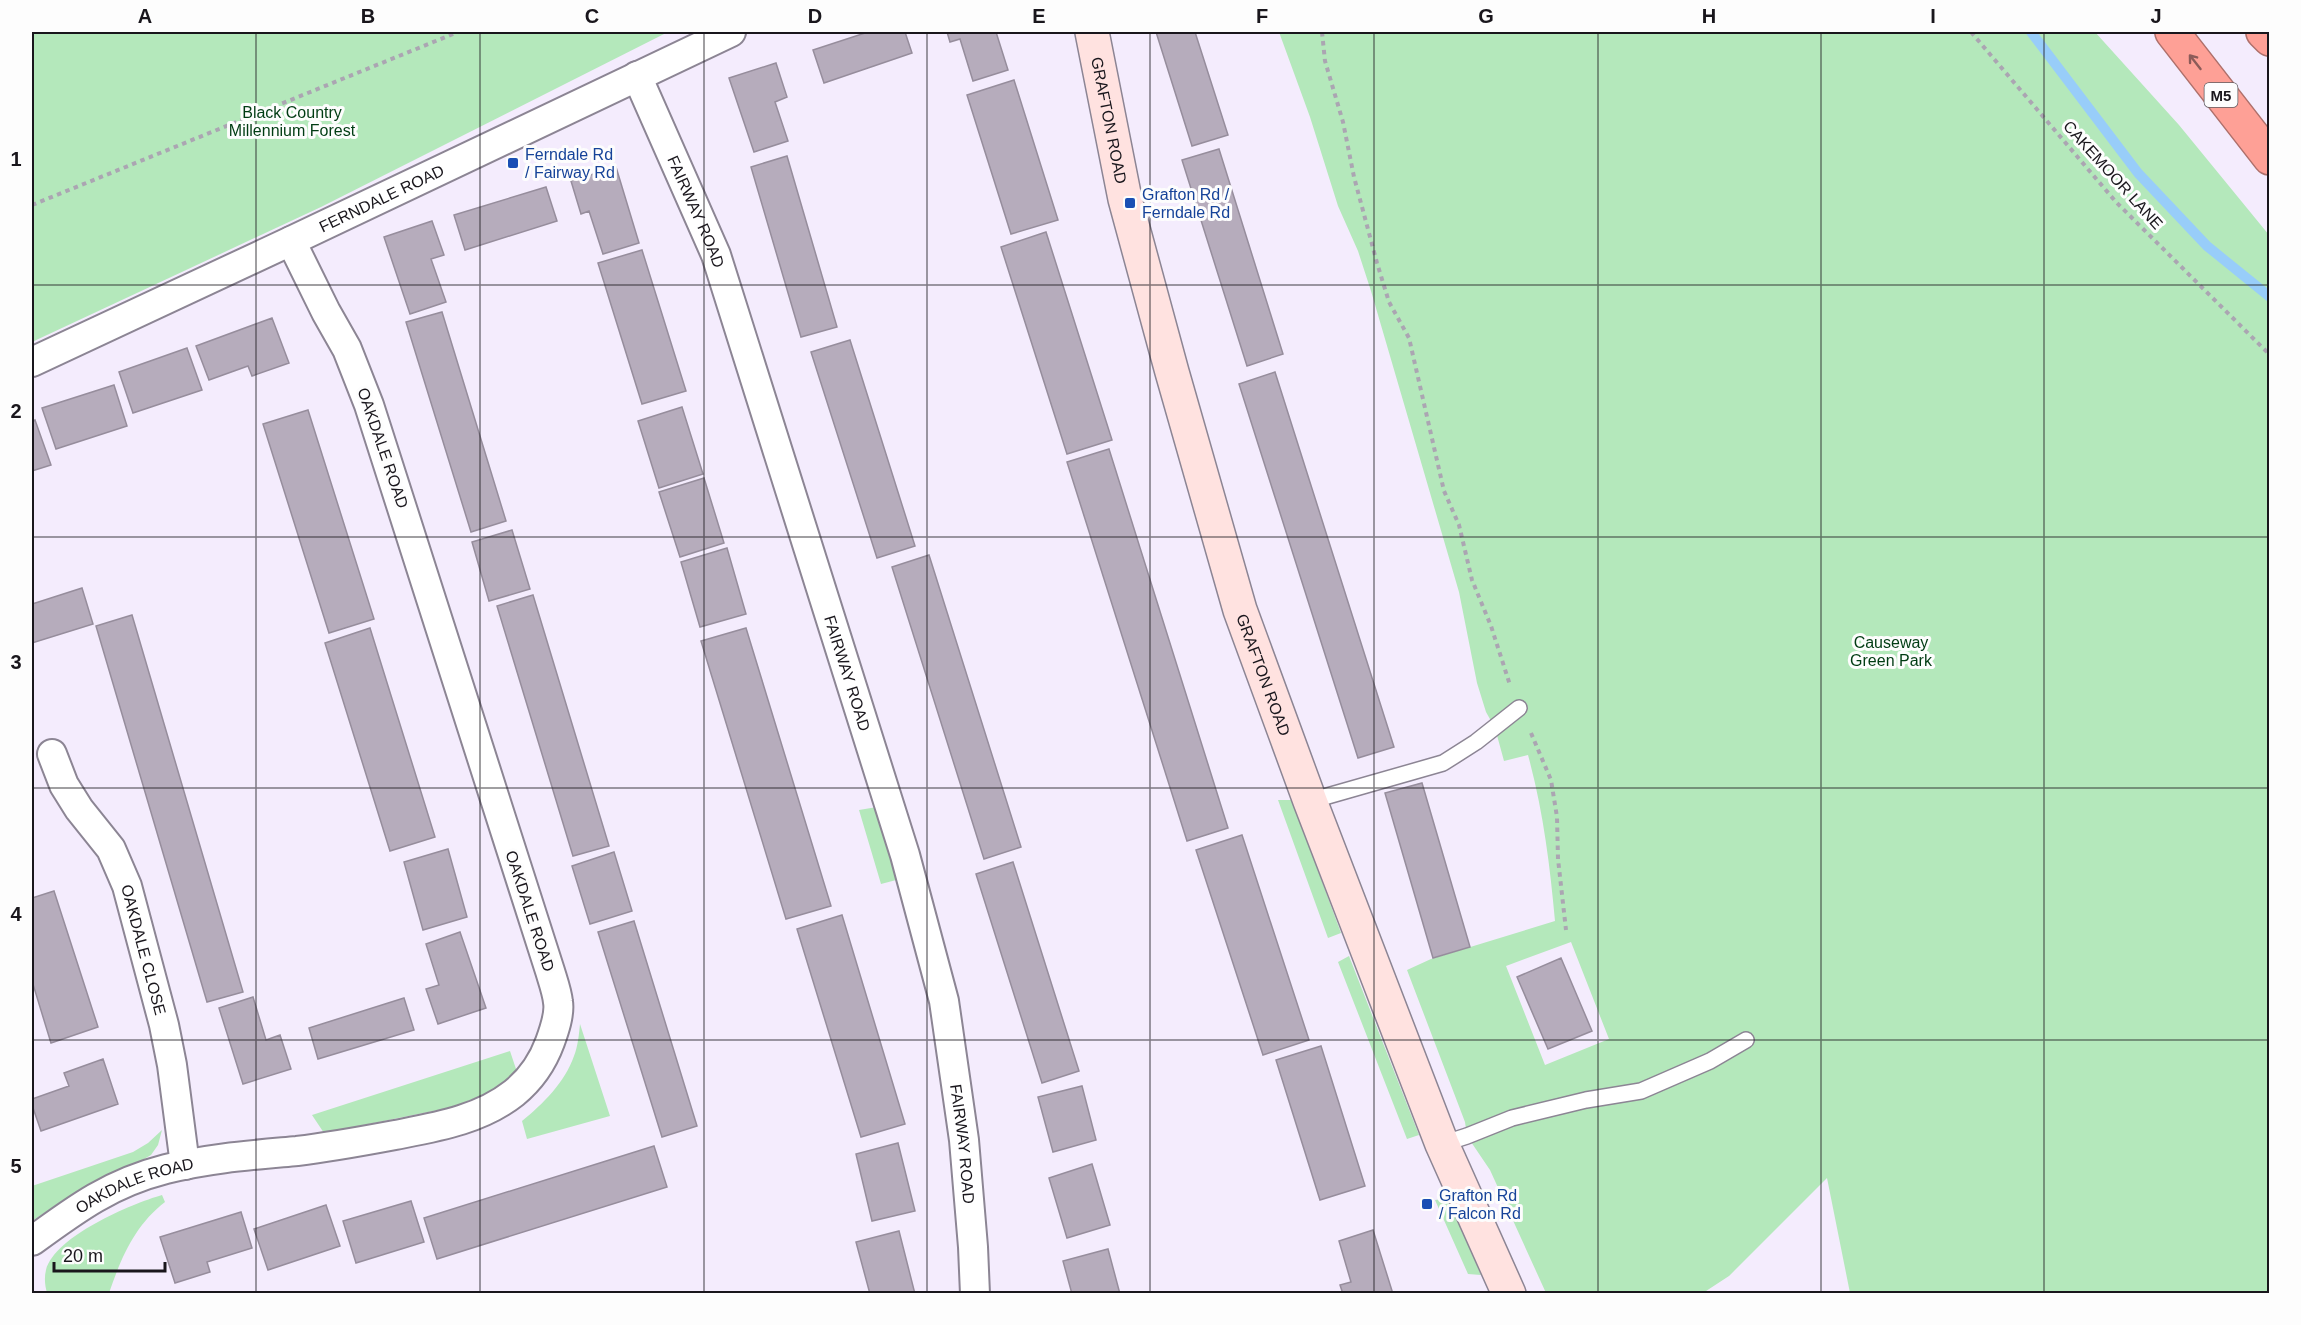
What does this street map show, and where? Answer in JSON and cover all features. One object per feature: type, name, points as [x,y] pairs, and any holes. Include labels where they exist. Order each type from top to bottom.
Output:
[{"type":"highway","name":"M5","points":[[2172,32],[2270,158]]},
{"type":"highway","points":[[2264,32],[2270,39]]},
{"type":"street","name":"FERNDALE ROAD","points":[[32,362],[731,32]]},
{"type":"street","name":"GRAFTON ROAD","points":[[1092,32],[1125,199],[1240,610],[1310,801],[1442,1144],[1509,1293]]},
{"type":"street","name":"FAIRWAY ROAD","points":[[637,76],[716,255],[905,855],[928,936],[944,1001],[963,1128],[975,1293]]},
{"type":"street","name":"OAKDALE ROAD","points":[[32,1241],[81,1204],[109,1189],[157,1172],[232,1156],[299,1150],[360,1141],[468,1119],[514,1093],[545,1056],[554,1033],[559,1003],[463,693],[369,405],[348,349],[326,312],[291,241]]},
{"type":"street","name":"OAKDALE CLOSE","points":[[52,754],[64,785],[79,809],[111,849],[127,886],[166,1035],[185,1165]]},
{"type":"lane","points":[[1310,801],[1443,763],[1476,742],[1519,708]]},
{"type":"lane","points":[[1442,1144],[1512,1118],[1586,1100],[1641,1091],[1710,1061],[1746,1040]]},
{"type":"path","points":[[32,205],[458,32]]},
{"type":"path","points":[[1322,32],[1325,62],[1343,122],[1354,177],[1389,302],[1408,338],[1444,491],[1459,525],[1472,580],[1519,708],[1551,780],[1557,817],[1558,860],[1566,930]]},
{"type":"path","name":"CAKEMOOR LANE","points":[[1971,32],[2116,202],[2270,355]]},
{"type":"green space","name":"Black Country Millennium Forest","points":[[32,32],[668,32],[321,207],[32,342]]},
{"type":"green space","name":"Causeway Green Park","points":[[1279,32],[2095,32],[2179,125],[2269,235],[2269,1293],[1850,1293],[1827,1178],[1729,1276],[1703,1293],[1546,1293],[1490,1170],[1467,1136],[1465,1122],[1407,970],[1431,959],[1555,921],[1538,796],[1528,755],[1504,761],[1495,728],[1486,712],[1477,683],[1459,592],[1371,291],[1358,251],[1338,206],[1310,117]],"holes":[[[1571,942],[1609,1039],[1545,1065],[1506,966]]]},
{"type":"green space","points":[[1278,800],[1292,800],[1341,933],[1328,938]]},
{"type":"green space","points":[[877,807],[900,879],[881,884],[859,810]]},
{"type":"green space","points":[[1349,956],[1419,1135],[1407,1139],[1338,962]]},
{"type":"green space","points":[[580,1024],[610,1116],[527,1139],[522,1121],[545,1100],[565,1075],[575,1052]]},
{"type":"green space","points":[[510,1051],[517,1072],[500,1088],[453,1107],[324,1133],[312,1115]]},
{"type":"green space","points":[[162,1130],[158,1145],[151,1155],[80,1189],[32,1221],[32,1186],[133,1152],[148,1143]]},
{"type":"green space","points":[[162,1195],[165,1202],[145,1221],[130,1243],[109,1293],[47,1293],[46,1270],[52,1257],[64,1245],[96,1223]]},
{"type":"green space","points":[[1449,1198],[1481,1275],[1468,1274],[1435,1200]]},
{"type":"building","points":[[868,32],[905,32],[912,53],[824,83],[813,50]]},
{"type":"building","points":[[947,32],[996,32],[1008,70],[973,81],[960,39],[950,42]]},
{"type":"building","points":[[1156,32],[1195,32],[1228,135],[1192,146]]},
{"type":"building","points":[[776,63],[787,97],[775,102],[788,141],[754,152],[729,78]]},
{"type":"building","points":[[1014,80],[1058,220],[1011,234],[967,95]]},
{"type":"building","points":[[1219,149],[1283,354],[1247,366],[1182,160]]},
{"type":"building","points":[[787,156],[837,327],[801,337],[751,167]]},
{"type":"building","points":[[616,167],[639,243],[603,254],[589,211],[581,214],[571,181]]},
{"type":"building","points":[[546,187],[557,221],[465,250],[454,215]]},
{"type":"building","points":[[432,221],[444,255],[431,259],[446,302],[410,314],[384,237]]},
{"type":"building","points":[[1046,232],[1112,440],[1067,454],[1001,247]]},
{"type":"building","points":[[642,250],[686,391],[642,404],[598,263]]},
{"type":"building","points":[[442,312],[506,521],[471,532],[406,322]]},
{"type":"building","points":[[272,318],[289,363],[252,376],[248,366],[209,380],[196,346]]},
{"type":"building","points":[[850,340],[915,546],[877,558],[811,352]]},
{"type":"building","points":[[187,348],[202,390],[133,413],[119,372]]},
{"type":"building","points":[[1275,372],[1394,747],[1358,758],[1239,384]]},
{"type":"building","points":[[114,385],[127,426],[56,449],[42,408]]},
{"type":"building","points":[[682,407],[703,474],[659,488],[638,421]]},
{"type":"building","points":[[308,410],[374,619],[329,633],[263,424]]},
{"type":"building","points":[[35,420],[51,465],[32,471],[32,422]]},
{"type":"building","points":[[1109,449],[1228,828],[1187,841],[1067,462]]},
{"type":"building","points":[[704,478],[724,543],[680,557],[659,492]]},
{"type":"building","points":[[512,530],[530,589],[489,601],[472,542]]},
{"type":"building","points":[[727,548],[746,614],[700,627],[681,562]]},
{"type":"building","points":[[929,555],[1021,847],[984,859],[892,567]]},
{"type":"building","points":[[82,588],[93,624],[32,643],[32,604]]},
{"type":"building","points":[[533,595],[609,846],[573,856],[497,606]]},
{"type":"building","points":[[132,615],[243,992],[207,1002],[96,626]]},
{"type":"building","points":[[370,628],[435,837],[390,851],[325,643]]},
{"type":"building","points":[[746,628],[831,906],[786,919],[701,641]]},
{"type":"building","points":[[1422,783],[1470,947],[1433,958],[1385,793]]},
{"type":"building","points":[[1242,835],[1309,1040],[1263,1055],[1196,850]]},
{"type":"building","points":[[448,849],[467,917],[423,930],[404,862]]},
{"type":"building","points":[[614,852],[632,911],[590,924],[572,866]]},
{"type":"building","points":[[1013,862],[1079,1071],[1042,1083],[976,874]]},
{"type":"building","points":[[54,891],[98,1027],[51,1043],[32,981],[32,898]]},
{"type":"building","points":[[842,915],[905,1124],[861,1137],[797,929]]},
{"type":"building","points":[[634,921],[697,1126],[662,1137],[598,932]]},
{"type":"building","points":[[460,932],[486,1008],[438,1024],[426,989],[439,985],[426,944]]},
{"type":"building","points":[[1561,958],[1592,1031],[1548,1049],[1517,977]]},
{"type":"building","points":[[253,997],[266,1040],[280,1035],[291,1069],[243,1084],[219,1008]]},
{"type":"building","points":[[404,998],[414,1030],[318,1059],[309,1028]]},
{"type":"building","points":[[1321,1046],[1365,1186],[1320,1200],[1276,1060]]},
{"type":"building","points":[[103,1059],[118,1104],[41,1131],[32,1099],[69,1086],[64,1073]]},
{"type":"building","points":[[1082,1086],[1096,1140],[1053,1152],[1038,1097]]},
{"type":"building","points":[[898,1143],[915,1211],[872,1221],[856,1154]]},
{"type":"building","points":[[654,1146],[667,1187],[437,1259],[424,1218]]},
{"type":"building","points":[[1092,1164],[1110,1225],[1067,1238],[1049,1178]]},
{"type":"building","points":[[411,1201],[424,1242],[356,1263],[343,1221]]},
{"type":"building","points":[[326,1205],[340,1246],[268,1270],[254,1229]]},
{"type":"building","points":[[241,1212],[252,1248],[207,1262],[210,1272],[175,1283],[160,1237]]},
{"type":"building","points":[[1373,1230],[1393,1294],[1343,1294],[1340,1285],[1351,1282],[1339,1241]]},
{"type":"building","points":[[899,1231],[915,1294],[870,1294],[856,1242]]},
{"type":"building","points":[[1108,1249],[1120,1294],[1072,1294],[1063,1261]]},
{"type":"waterway","points":[[2031,32],[2138,173],[2207,246],[2270,297]]},
{"type":"place","name":"Ferndale Rd / Fairway Rd","points":[[513,163]]},
{"type":"place","name":"Grafton Rd / Ferndale Rd","points":[[1130,203]]},
{"type":"place","name":"Grafton Rd / Falcon Rd","points":[[1427,1204]]}]
